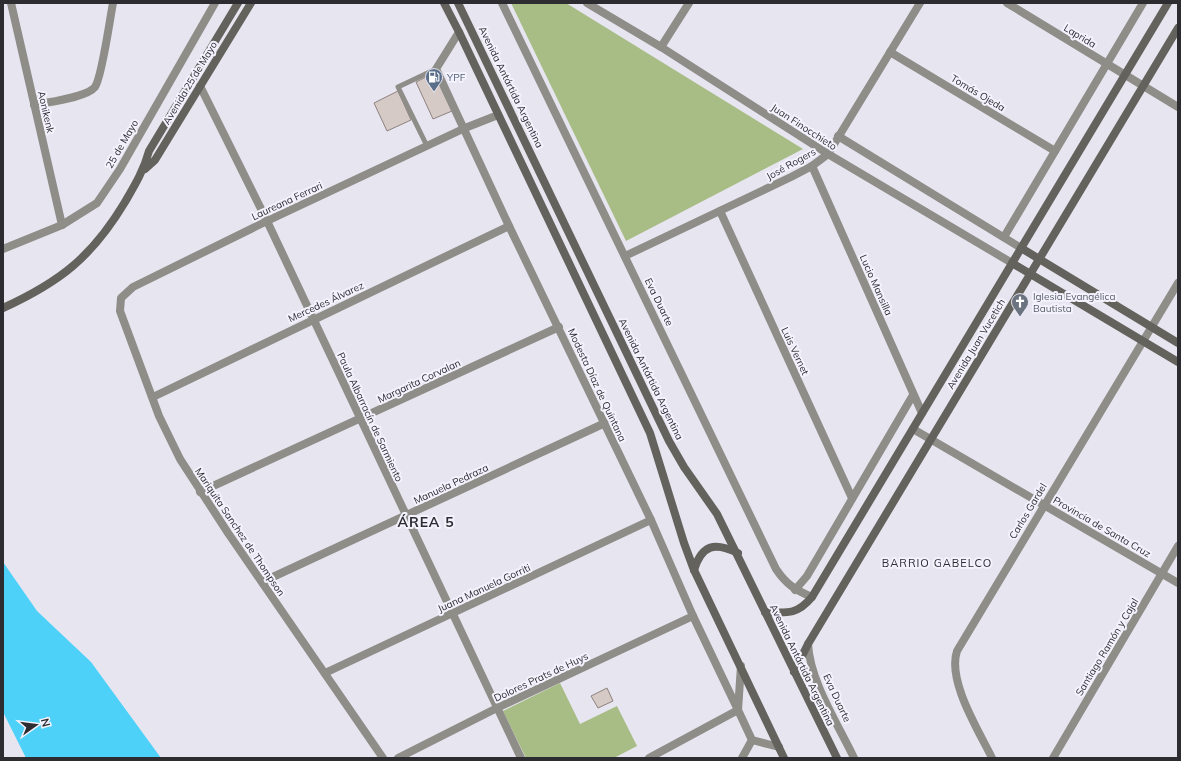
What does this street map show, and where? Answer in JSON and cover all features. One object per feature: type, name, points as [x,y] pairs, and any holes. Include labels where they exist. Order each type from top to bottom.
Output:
[{"type":"main road","name":"Avenida 25 de Mayo","points":[[144,170],[149,151],[238,3]]},
{"type":"main road","name":"Avenida 25 de Mayo","points":[[3,308],[52,283],[74,267],[97,243],[114,219],[144,170],[155,160],[250,3]]},
{"type":"main road","points":[[444,3],[650,433],[684,543],[694,570],[784,758]]},
{"type":"main road","name":"Avenida Antártida Argentina","points":[[458,3],[669,441],[684,467],[717,514],[738,553],[765,612],[837,758]]},
{"type":"main road","name":"Avenida Juan Vucetich","points":[[765,612],[795,612],[804,606],[812,597],[1168,3]]},
{"type":"main road","name":"Avenida Juan Vucetich","points":[[794,672],[808,644],[1178,28]]},
{"type":"main road","points":[[1021,248],[1178,343]]},
{"type":"main road","points":[[1012,263],[1178,362]]},
{"type":"main road","points":[[694,570],[701,553],[707,549],[717,546],[725,547],[738,553]]},
{"type":"street","name":"Aonikenk","points":[[11,3],[62,225]]},
{"type":"street","points":[[34,104],[71,97],[95,87],[99,75],[113,3]]},
{"type":"street","name":"25 de Mayo","points":[[3,249],[62,225],[97,203],[108,188],[215,3]]},
{"type":"street","name":"Eva Duarte","points":[[502,3],[626,256],[776,569],[785,582],[795,590],[812,597]]},
{"type":"street","name":"Juan Finocchieto","points":[[587,3],[661,47],[828,154],[1012,263]]},
{"type":"street","points":[[661,47],[689,3]]},
{"type":"street","name":"José Rogers","points":[[626,256],[812,166],[828,154],[920,3]]},
{"type":"street","name":"Laprida","points":[[1007,3],[1178,107]]},
{"type":"street","points":[[1004,237],[1108,65],[1143,3]]},
{"type":"street","points":[[436,69],[459,32]]},
{"type":"street","name":"Tomás Ojeda","points":[[890,52],[1055,151]]},
{"type":"street","name":"Modesta Díaz de Quintana","points":[[436,69],[465,128],[509,226],[651,520],[693,616],[752,740]]},
{"type":"street","name":"Paula Albarracín de Sarmiento","points":[[200,86],[267,221],[521,758]]},
{"type":"street","name":"Laureana Ferrari","points":[[121,298],[133,287],[267,221],[465,128],[498,115]]},
{"type":"street","name":"Juan Finocchieto","points":[[838,136],[1021,248]]},
{"type":"street","name":"Lucio Mansilla","points":[[812,166],[922,413]]},
{"type":"street","name":"Luis Vernet","points":[[720,211],[852,498]]},
{"type":"street","name":"Mercedes Álvarez","points":[[153,397],[509,226]]},
{"type":"street","name":"Carlos Gardel","points":[[992,758],[970,713],[956,676],[954,660],[957,651],[1178,284]]},
{"type":"street","name":"Mariquita Sanchez de Thompson","points":[[121,298],[120,311],[159,416],[180,459],[200,492],[383,758]]},
{"type":"street","name":"Margarita Corvalan","points":[[200,492],[559,327]]},
{"type":"street","points":[[795,590],[807,576],[913,395]]},
{"type":"street","name":"Manuela Pedraza","points":[[262,582],[605,423]]},
{"type":"street","name":"Provincia de Santa Cruz","points":[[913,429],[1178,583]]},
{"type":"street","name":"Juana Manuela Gorriti","points":[[325,673],[651,520]]},
{"type":"street","name":"Santiago Ramón y Cajal","points":[[1053,758],[1178,546]]},
{"type":"street","name":"Dolores Prats de Huys","points":[[398,758],[497,708],[693,616]]},
{"type":"street","name":"Eva Duarte","points":[[808,644],[809,660],[854,758]]},
{"type":"street","points":[[649,758],[738,710],[741,666]]},
{"type":"street","points":[[742,758],[752,740],[779,747]]},
{"type":"lane","points":[[427,146],[398,87],[436,69]]},
{"type":"green space","points":[[511,3],[566,3],[803,149],[626,241]]},
{"type":"green space","points":[[560,683],[580,724],[617,706],[637,746],[614,758],[526,758],[503,711]]},
{"type":"water","points":[[3,562],[37,611],[91,662],[161,758],[26,758],[3,712]]},
{"type":"building","points":[[434,73],[452,111],[433,119],[416,82]]},
{"type":"building","points":[[398,91],[411,120],[387,131],[374,103]]},
{"type":"building","points":[[607,688],[613,701],[598,708],[591,696]]},
{"type":"place","name":"YPF","points":[[434,92]]},
{"type":"place","name":"Iglesia Evangélica Bautista","points":[[1020,317]]},
{"type":"district","name":"ÁREA 5","points":[[426,522]]},
{"type":"district","name":"BARRIO GABELCO","points":[[937,563]]}]
